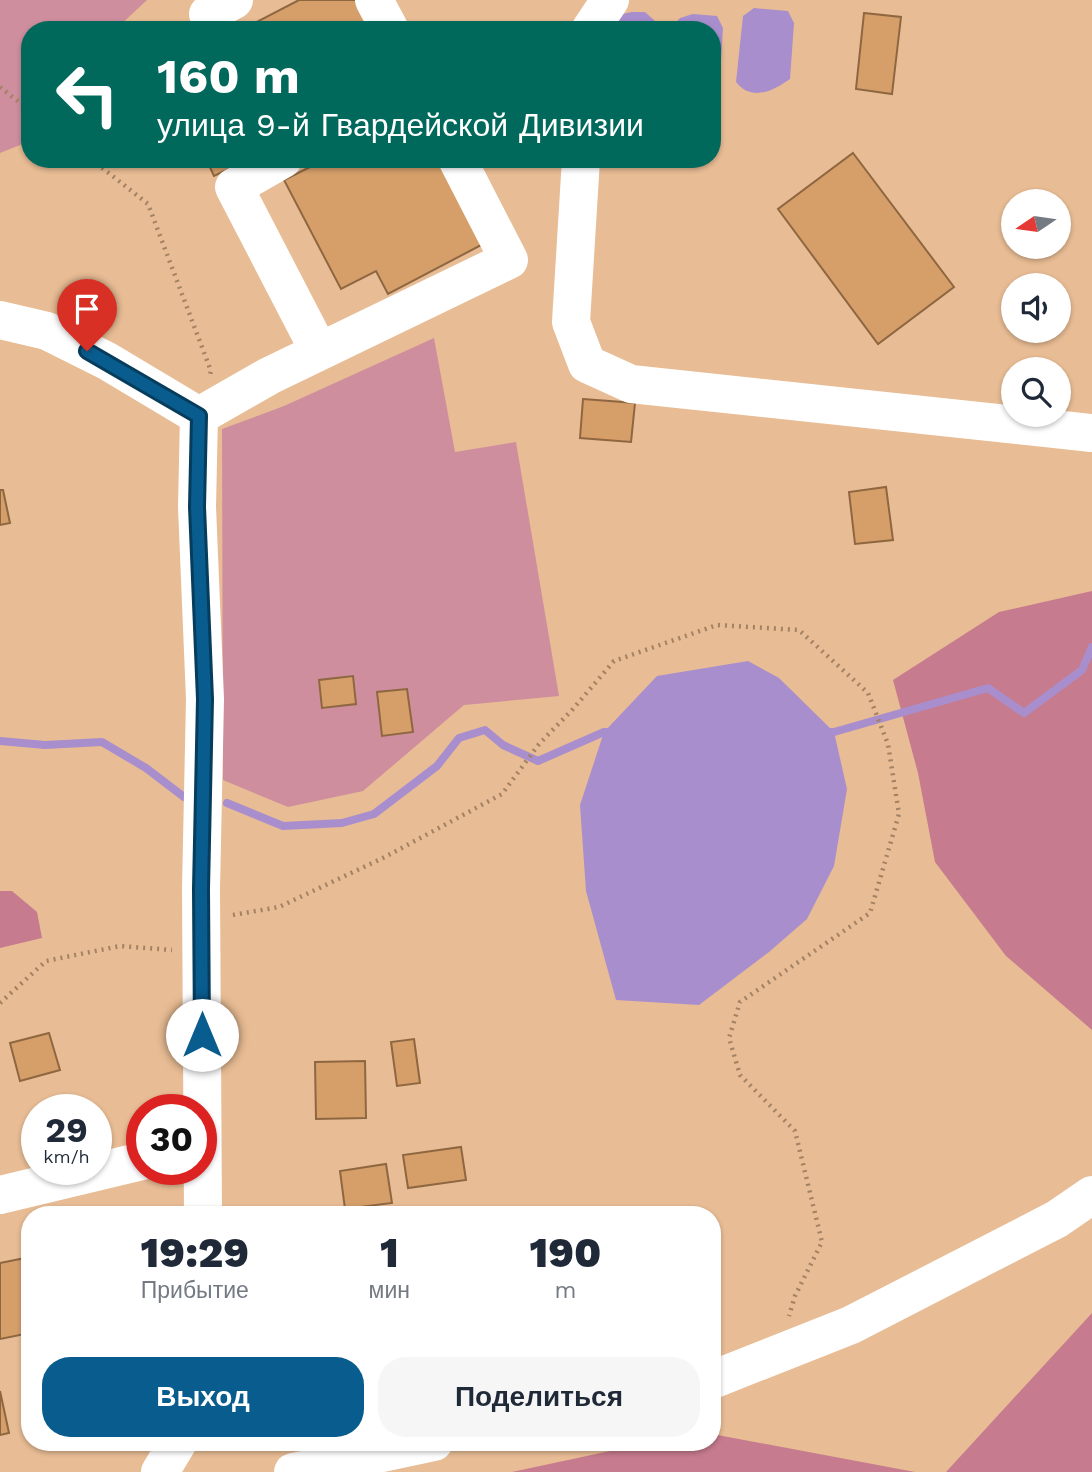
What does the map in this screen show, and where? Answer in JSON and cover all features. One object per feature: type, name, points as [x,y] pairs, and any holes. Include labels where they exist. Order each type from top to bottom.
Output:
[{"type":"street","points":[[212,21],[208,14],[234,0]]},
{"type":"street","points":[[374,0],[385,21]]},
{"type":"street","points":[[596,21],[610,0]]},
{"type":"street","points":[[267,168],[234,187],[319,351]]},
{"type":"street","points":[[199,416],[269,376],[509,260],[462,168]]},
{"type":"street","points":[[580,168],[571,322],[587,364],[631,384],[1092,433]]},
{"type":"street","points":[[0,320],[47,331],[107,361],[199,416]]},
{"type":"street","points":[[199,416],[197,507],[205,699],[202,1094]]},
{"type":"street","points":[[0,1195],[126,1165]]},
{"type":"street","points":[[203,1185],[203,1206]]},
{"type":"street","points":[[721,1376],[851,1325],[1057,1219],[1092,1195]]},
{"type":"street","points":[[160,1472],[173,1451]]},
{"type":"street","points":[[293,1472],[392,1451]]},
{"type":"path","points":[[0,87],[21,104]]},
{"type":"path","points":[[102,168],[148,204],[211,371],[199,416]]},
{"type":"path","points":[[0,1003],[46,961],[120,946],[201,937],[279,907],[385,857],[502,794],[539,744],[614,661],[717,625],[799,630],[868,693],[888,744],[899,814],[870,913],[740,1002],[729,1038],[740,1075],[795,1131],[822,1242],[795,1296],[778,1354]]},
{"type":"shaded area","points":[[0,0],[147,0],[125,21],[21,21],[21,145],[0,153]]},
{"type":"shaded area","points":[[754,8],[788,11],[794,23],[790,79],[769,91],[755,93],[742,88],[736,82],[743,16]]},
{"type":"shaded area","points":[[645,12],[655,21],[614,21],[618,15]]},
{"type":"shaded area","points":[[693,14],[717,16],[720,21],[677,21]]},
{"type":"shaded area","points":[[721,24],[723,28],[721,60]]},
{"type":"shaded area","points":[[434,338],[455,452],[516,442],[559,696],[464,705],[363,791],[288,807],[223,780],[222,429],[284,406]]},
{"type":"shaded area","points":[[1092,591],[1092,1030],[1006,956],[935,862],[918,773],[893,680],[999,612]]},
{"type":"shaded area","points":[[748,661],[779,678],[834,732],[847,789],[834,866],[807,919],[769,952],[699,1005],[616,1000],[586,891],[580,805],[604,732],[657,676]]},
{"type":"shaded area","points":[[0,891],[12,891],[37,912],[42,938],[0,948]]},
{"type":"shaded area","points":[[1092,1313],[1092,1472],[946,1472]]},
{"type":"shaded area","points":[[721,1436],[915,1472],[512,1472],[610,1451],[721,1451]]},
{"type":"building","points":[[299,0],[359,0],[370,21],[259,21]]},
{"type":"building","points":[[864,13],[901,17],[892,94],[856,89]]},
{"type":"building","points":[[853,153],[954,287],[878,344],[778,209]]},
{"type":"building","points":[[210,168],[231,168],[214,176]]},
{"type":"building","points":[[308,168],[447,168],[485,243],[388,294],[376,271],[341,289],[284,180]]},
{"type":"building","points":[[583,399],[635,403],[631,442],[580,438]]},
{"type":"building","points":[[886,487],[893,540],[855,544],[849,492]]},
{"type":"building","points":[[0,490],[3,490],[10,523],[0,525]]},
{"type":"building","points":[[353,676],[356,704],[322,708],[319,680]]},
{"type":"building","points":[[407,689],[413,732],[382,736],[377,692]]},
{"type":"building","points":[[49,1033],[60,1070],[20,1081],[10,1043]]},
{"type":"building","points":[[414,1039],[420,1083],[397,1086],[391,1042]]},
{"type":"building","points":[[365,1061],[366,1118],[316,1119],[315,1062]]},
{"type":"building","points":[[461,1147],[466,1180],[408,1188],[403,1155]]},
{"type":"building","points":[[386,1164],[392,1203],[345,1206],[340,1171]]},
{"type":"building","points":[[21,1259],[21,1335],[0,1339],[0,1263]]},
{"type":"building","points":[[0,1391],[9,1433],[0,1435]]},
{"type":"waterway","points":[[825,732],[834,732],[988,688],[1024,713],[1082,670],[1092,647]]},
{"type":"waterway","points":[[227,803],[283,826],[342,823],[374,814],[437,766],[459,738],[485,730],[503,745],[538,761],[604,732],[613,732]]},
{"type":"waterway","points":[[0,741],[45,745],[102,742],[146,768],[184,797]]},
{"type":"route","points":[[87,351],[199,416],[197,507],[205,699],[201,889],[202,1035]]}]
